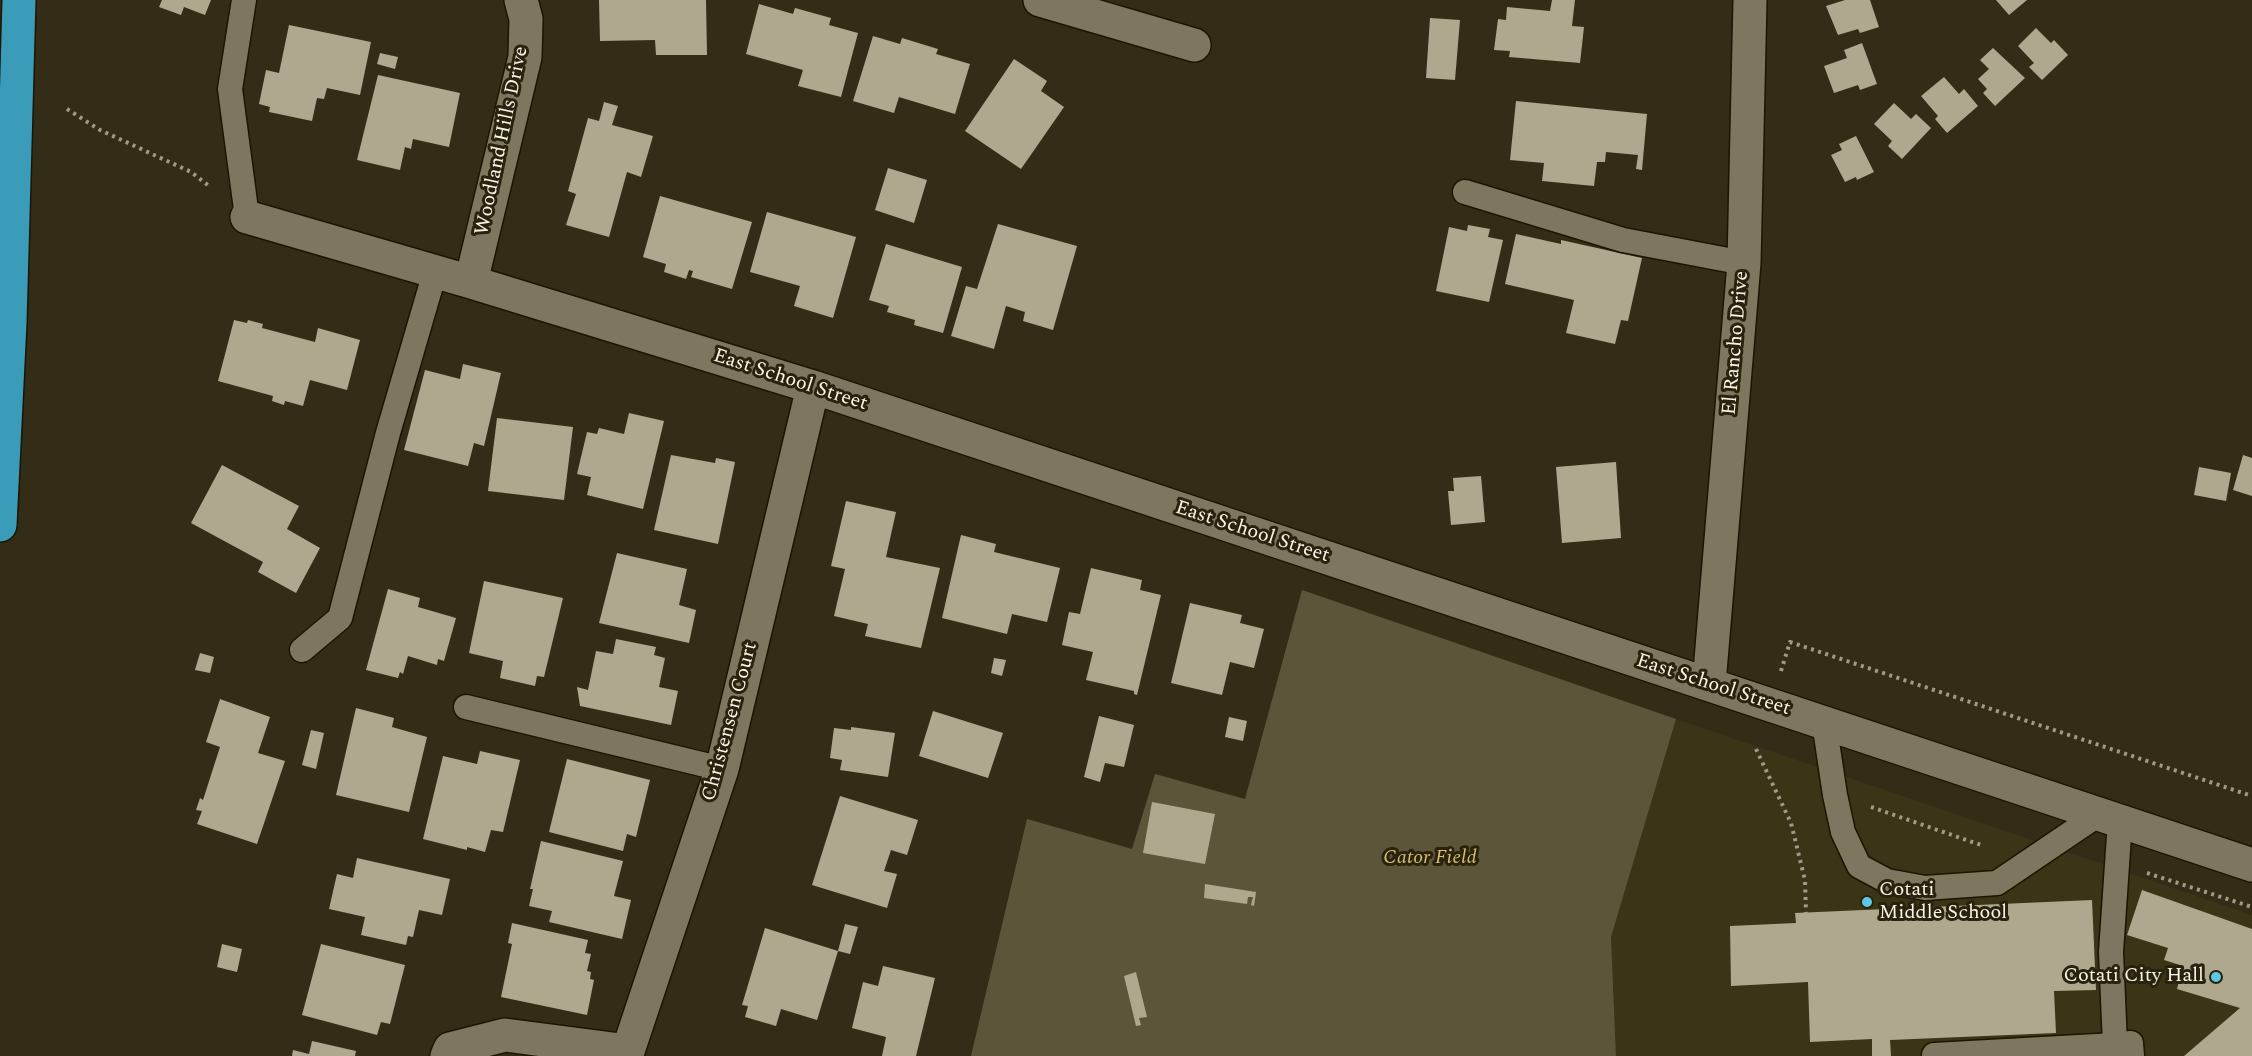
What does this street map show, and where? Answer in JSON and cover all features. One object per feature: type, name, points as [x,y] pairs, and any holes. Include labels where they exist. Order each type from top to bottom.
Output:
[{"type":"highway","points":[[0,525],[10,311],[19,0]]},
{"type":"street","name":"Woodland Hills Drive","points":[[471,282],[525,57],[525,19],[521,0]]},
{"type":"street","points":[[1040,0],[1194,45]]},
{"type":"street","name":"El Rancho Drive","points":[[1709,684],[1744,263],[1750,0]]},
{"type":"street","name":"East School Street","points":[[247,217],[471,282],[813,387],[2252,865]]},
{"type":"street","name":"Christensen Court","points":[[447,1056],[450,1049],[505,1035],[630,1054],[722,769],[813,387]]},
{"type":"lane","points":[[244,0],[230,89],[247,217]]},
{"type":"lane","points":[[1466,192],[1623,240],[1744,263]]},
{"type":"lane","points":[[302,650],[340,618],[388,432],[435,272]]},
{"type":"lane","points":[[466,707],[722,769]]},
{"type":"lane","points":[[1824,722],[1843,832],[1859,866],[1887,880],[1926,888],[1997,883],[2109,817],[2117,869],[2111,952],[2123,1051],[1934,1055]]},
{"type":"path","points":[[67,110],[100,130],[191,172],[247,217]]},
{"type":"path","points":[[1781,671],[1790,642],[2252,796]]},
{"type":"path","points":[[1756,749],[1791,823],[1805,880],[1806,913]]},
{"type":"path","points":[[1861,804],[1981,844]]},
{"type":"path","points":[[2117,869],[2141,871],[2252,907]]},
{"type":"shaded area","name":"Cotati Middle School","points":[[1676,719],[2252,915],[2252,1056],[1616,1056],[1611,937]]},
{"type":"green space","name":"Cator Field","points":[[1302,590],[1676,719],[1611,937],[1616,1056],[971,1056],[1027,819],[1132,849],[1155,774],[1245,799]]},
{"type":"building","points":[[162,0],[211,0],[205,15],[184,7],[181,15],[159,7]]},
{"type":"building","points":[[599,0],[706,0],[707,55],[656,55],[655,40],[600,41]]},
{"type":"building","points":[[1552,0],[1575,0],[1572,26],[1584,27],[1580,63],[1509,57],[1510,51],[1494,50],[1498,19],[1506,20],[1507,7],[1550,11]]},
{"type":"building","points":[[1845,0],[1870,0],[1879,27],[1860,33],[1858,29],[1838,35],[1826,6]]},
{"type":"building","points":[[1996,0],[2027,0],[2009,15]]},
{"type":"building","points":[[759,4],[793,14],[795,8],[831,18],[829,25],[858,33],[841,97],[798,86],[803,70],[746,54]]},
{"type":"building","points":[[1430,18],[1460,20],[1455,80],[1426,78]]},
{"type":"building","points":[[289,25],[371,42],[360,95],[327,88],[324,99],[317,98],[312,121],[269,112],[270,107],[259,104],[266,70],[279,73]]},
{"type":"building","points":[[2036,28],[2051,43],[2054,40],[2068,55],[2042,80],[2029,67],[2034,63],[2018,46]]},
{"type":"building","points":[[873,36],[900,44],[902,38],[938,49],[936,54],[970,64],[955,114],[899,97],[894,113],[853,101]]},
{"type":"building","points":[[1862,43],[1877,84],[1860,90],[1858,85],[1834,93],[1824,66],[1847,58],[1844,50]]},
{"type":"building","points":[[1993,48],[2025,78],[1995,106],[1983,93],[1987,89],[1978,79],[1989,69],[1980,60]]},
{"type":"building","points":[[380,53],[398,57],[395,69],[377,64]]},
{"type":"building","points":[[1014,59],[1047,81],[1041,91],[1064,107],[1021,169],[965,131]]},
{"type":"building","points":[[378,75],[460,93],[449,147],[413,139],[411,149],[405,147],[400,170],[357,160]]},
{"type":"building","points":[[1944,77],[1959,94],[1964,89],[1978,106],[1947,133],[1935,119],[1938,116],[1921,96]]},
{"type":"building","points":[[1516,101],[1647,114],[1642,170],[1636,169],[1638,155],[1606,152],[1605,162],[1597,162],[1594,186],[1542,181],[1544,163],[1510,160]]},
{"type":"building","points":[[604,102],[618,106],[612,125],[653,136],[641,177],[627,172],[609,237],[566,225],[576,194],[568,191],[588,118],[599,121]]},
{"type":"building","points":[[1894,103],[1911,119],[1916,114],[1931,128],[1902,159],[1888,146],[1892,141],[1874,124]]},
{"type":"building","points":[[1856,136],[1874,172],[1857,180],[1856,177],[1845,182],[1831,155],[1842,150],[1839,144]]},
{"type":"building","points":[[888,168],[927,180],[914,223],[875,210]]},
{"type":"building","points":[[660,196],[752,222],[732,289],[691,277],[693,271],[689,270],[686,279],[664,272],[666,264],[643,257]]},
{"type":"building","points":[[767,212],[856,237],[833,318],[794,306],[800,286],[750,272]]},
{"type":"building","points":[[998,224],[1077,246],[1053,330],[1023,321],[1025,312],[1006,306],[994,349],[951,336],[966,286],[977,289]]},
{"type":"building","points":[[1468,225],[1490,229],[1488,237],[1503,240],[1489,302],[1436,291],[1449,227],[1467,231]]},
{"type":"building","points":[[1516,234],[1561,244],[1561,240],[1642,258],[1628,321],[1621,320],[1615,344],[1566,333],[1574,300],[1505,284]]},
{"type":"building","points":[[886,244],[962,267],[943,333],[914,325],[915,320],[887,312],[889,306],[869,300]]},
{"type":"building","points":[[234,320],[247,323],[248,320],[263,324],[262,328],[315,342],[318,328],[360,340],[347,390],[310,380],[303,406],[285,401],[284,405],[272,401],[273,396],[218,381]]},
{"type":"building","points":[[463,364],[501,373],[484,446],[474,443],[468,466],[404,450],[425,370],[460,379]]},
{"type":"building","points":[[629,413],[664,421],[643,509],[587,495],[591,477],[577,474],[587,432],[597,434],[599,428],[624,434]]},
{"type":"building","points":[[497,418],[573,427],[564,500],[488,491]]},
{"type":"building","points":[[671,455],[715,463],[716,458],[735,462],[718,544],[654,530]]},
{"type":"building","points":[[2243,455],[2252,458],[2252,496],[2233,490]]},
{"type":"building","points":[[1616,462],[1621,538],[1562,543],[1556,467]]},
{"type":"building","points":[[222,465],[299,506],[287,529],[320,548],[296,593],[258,572],[263,562],[191,523]]},
{"type":"building","points":[[2199,467],[2231,473],[2226,501],[2194,495]]},
{"type":"building","points":[[1481,476],[1485,522],[1451,525],[1448,491],[1454,491],[1453,478]]},
{"type":"building","points":[[846,501],[896,512],[886,557],[940,568],[921,648],[865,636],[868,624],[834,616],[845,569],[831,566]]},
{"type":"building","points":[[961,535],[996,544],[994,552],[1060,568],[1047,622],[1012,614],[1007,634],[942,618]]},
{"type":"building","points":[[617,553],[687,569],[679,605],[696,610],[689,643],[599,623]]},
{"type":"building","points":[[1091,568],[1142,580],[1140,590],[1161,595],[1137,695],[1134,691],[1086,680],[1093,652],[1062,645],[1069,612],[1080,614]]},
{"type":"building","points":[[484,581],[563,598],[544,677],[537,676],[535,686],[500,678],[503,661],[469,653]]},
{"type":"building","points":[[388,589],[420,598],[418,607],[456,618],[444,661],[438,659],[437,665],[408,656],[403,674],[400,672],[398,678],[366,670]]},
{"type":"building","points":[[1190,603],[1242,615],[1240,623],[1264,629],[1254,668],[1230,662],[1222,695],[1171,683]]},
{"type":"building","points":[[616,639],[656,647],[654,655],[665,658],[659,687],[678,691],[671,725],[580,706],[577,687],[588,690],[596,651],[613,654]]},
{"type":"building","points":[[200,653],[214,657],[210,673],[195,670]]},
{"type":"building","points":[[994,658],[1006,660],[1002,676],[991,673]]},
{"type":"building","points":[[220,699],[270,717],[258,753],[285,761],[257,844],[197,824],[202,811],[196,810],[200,798],[203,800],[220,747],[206,742]]},
{"type":"building","points":[[356,708],[394,718],[392,727],[427,737],[409,812],[336,795]]},
{"type":"building","points":[[933,711],[1003,733],[988,778],[919,756]]},
{"type":"building","points":[[1099,716],[1134,725],[1124,767],[1105,763],[1100,782],[1084,777]]},
{"type":"building","points":[[1229,717],[1247,721],[1243,741],[1225,737]]},
{"type":"building","points":[[851,727],[895,733],[888,777],[840,770],[842,760],[830,758],[834,728],[851,730]]},
{"type":"building","points":[[311,730],[324,733],[316,769],[302,765]]},
{"type":"building","points":[[480,751],[520,760],[503,832],[491,830],[485,852],[423,839],[443,756],[477,764]]},
{"type":"building","points":[[567,759],[650,780],[636,837],[627,834],[623,851],[549,832]]},
{"type":"building","points":[[840,796],[918,820],[907,855],[891,850],[884,871],[897,874],[887,908],[812,885]]},
{"type":"building","points":[[1152,802],[1215,814],[1205,864],[1143,853]]},
{"type":"building","points":[[541,841],[623,861],[614,896],[631,900],[622,939],[549,922],[552,911],[529,906],[533,889],[530,889]]},
{"type":"building","points":[[357,858],[450,879],[442,915],[419,910],[413,937],[408,936],[406,945],[361,935],[365,917],[329,909],[337,874],[353,878]]},
{"type":"building","points":[[1205,884],[1256,892],[1254,906],[1251,905],[1253,897],[1248,897],[1247,904],[1204,898]]},
{"type":"building","name":"Cotati City Hall","points":[[2142,890],[2252,929],[2252,1056],[2184,1056],[2240,1008],[2177,989],[2183,966],[2164,960],[2168,948],[2127,935]]},
{"type":"building","points":[[2092,900],[2096,990],[2054,991],[2056,1033],[1890,1040],[1891,1056],[1872,1056],[1872,1039],[1810,1042],[1808,982],[1731,986],[1730,926],[1796,923],[1795,913]]},
{"type":"building","points":[[512,923],[588,940],[585,953],[591,954],[587,971],[591,972],[590,979],[594,980],[587,1015],[501,997],[512,944],[508,943]]},
{"type":"building","points":[[845,924],[858,927],[850,954],[838,951]]},
{"type":"building","points":[[765,928],[838,951],[817,1020],[781,1009],[776,1026],[745,1017],[748,1006],[742,1005]]},
{"type":"building","points":[[222,944],[242,949],[237,972],[217,967]]},
{"type":"building","points":[[321,944],[405,965],[390,1024],[381,1022],[377,1035],[302,1015]]},
{"type":"building","points":[[883,966],[935,978],[916,1056],[882,1056],[886,1037],[852,1028],[863,982],[878,986]]},
{"type":"building","points":[[1136,972],[1147,1017],[1139,1018],[1141,1025],[1136,1026],[1124,976]]},
{"type":"building","points":[[312,1041],[356,1051],[355,1056],[292,1056],[293,1050],[309,1054]]},
{"type":"place","name":"Cotati Middle School","points":[[1867,902]]},
{"type":"place","name":"Cotati City Hall","points":[[2216,977]]}]
